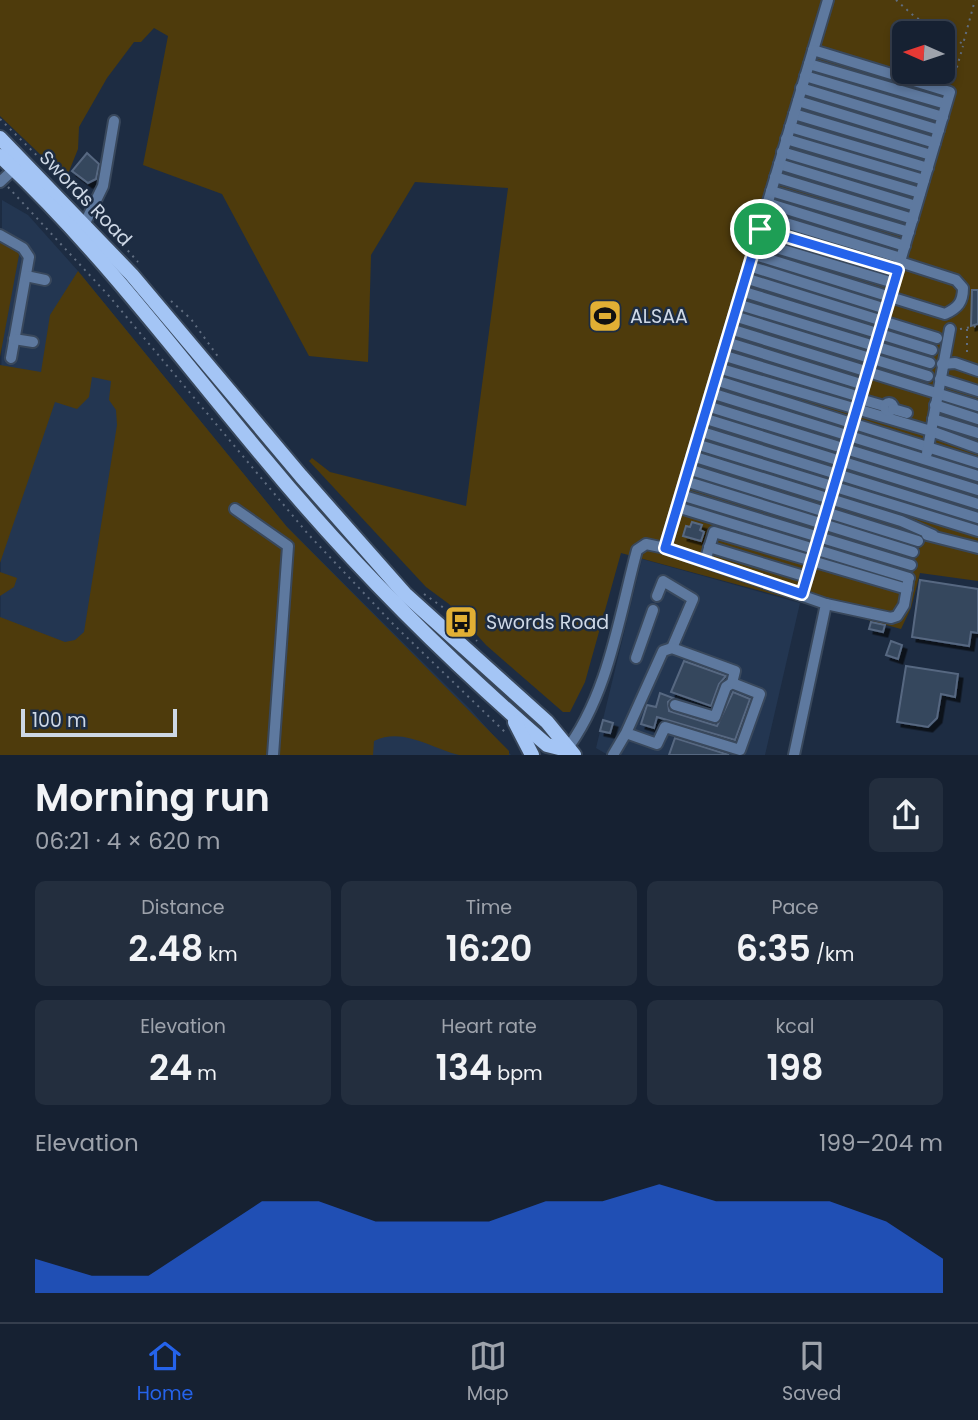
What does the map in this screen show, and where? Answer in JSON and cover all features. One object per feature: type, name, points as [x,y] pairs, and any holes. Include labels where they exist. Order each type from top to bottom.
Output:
[{"type":"main road","name":"Swords Road","points":[[0,138],[85,223],[405,594],[547,722],[567,754]]},
{"type":"main road","name":"Swords Road","points":[[0,156],[109,270],[264,459],[341,546],[509,712],[547,745],[567,754]]},
{"type":"main road","points":[[509,712],[532,755]]},
{"type":"lane","points":[[665,548],[828,0]]},
{"type":"lane","points":[[802,594],[950,92],[813,50]]},
{"type":"lane","points":[[809,64],[946,104]]},
{"type":"lane","points":[[805,76],[943,117]]},
{"type":"lane","points":[[802,89],[939,131]]},
{"type":"lane","points":[[798,101],[935,143]]},
{"type":"lane","points":[[794,114],[931,155]]},
{"type":"lane","points":[[85,223],[103,186],[114,121]]},
{"type":"lane","points":[[790,127],[928,168]]},
{"type":"lane","points":[[786,139],[924,180]]},
{"type":"lane","points":[[782,152],[920,193]]},
{"type":"lane","points":[[779,164],[916,206]]},
{"type":"lane","points":[[0,182],[14,169]]},
{"type":"lane","points":[[775,177],[912,219]]},
{"type":"lane","points":[[771,191],[909,232]]},
{"type":"lane","points":[[767,203],[905,246]]},
{"type":"lane","points":[[752,254],[945,314],[963,300],[963,288],[956,280],[763,216]]},
{"type":"lane","points":[[760,229],[900,263]]},
{"type":"lane","points":[[0,235],[28,253],[11,358]]},
{"type":"lane","points":[[756,242],[894,283]]},
{"type":"lane","points":[[749,266],[886,309]]},
{"type":"lane","points":[[26,276],[45,279]]},
{"type":"lane","points":[[745,278],[937,338]]},
{"type":"lane","points":[[741,291],[932,350]]},
{"type":"lane","points":[[737,304],[930,363]]},
{"type":"lane","points":[[734,316],[928,376]]},
{"type":"lane","points":[[730,329],[867,372],[978,419]]},
{"type":"lane","points":[[919,528],[928,447],[950,329]]},
{"type":"lane","points":[[14,338],[33,342]]},
{"type":"lane","points":[[726,342],[864,385]]},
{"type":"lane","points":[[722,355],[859,402]]},
{"type":"lane","points":[[942,364],[964,366],[978,371]]},
{"type":"lane","points":[[718,368],[907,412]]},
{"type":"lane","points":[[940,379],[978,391]]},
{"type":"lane","points":[[715,380],[978,463]]},
{"type":"lane","points":[[711,393],[978,476]]},
{"type":"lane","points":[[936,399],[978,406]]},
{"type":"lane","points":[[707,406],[978,491]]},
{"type":"lane","points":[[889,407],[978,448]]},
{"type":"lane","points":[[704,418],[978,503]]},
{"type":"lane","points":[[932,425],[978,433]]},
{"type":"lane","points":[[699,431],[978,518]]},
{"type":"lane","points":[[696,444],[978,531]]},
{"type":"lane","points":[[692,456],[978,548]]},
{"type":"lane","points":[[688,469],[918,541]]},
{"type":"lane","points":[[685,481],[914,552]]},
{"type":"lane","points":[[681,495],[911,565]]},
{"type":"lane","points":[[677,508],[816,550],[908,584]]},
{"type":"lane","points":[[235,509],[288,546],[273,755]]},
{"type":"lane","points":[[705,561],[714,533],[811,563],[908,584]]},
{"type":"lane","points":[[567,754],[600,686],[637,550],[646,544],[705,561],[826,604],[891,618],[897,616],[904,605],[918,541],[924,535],[933,534]]},
{"type":"lane","points":[[709,547],[807,577]]},
{"type":"lane","points":[[613,755],[694,599],[663,582],[657,596]]},
{"type":"lane","points":[[794,755],[826,604]]},
{"type":"lane","points":[[636,658],[653,610]]},
{"type":"lane","points":[[641,642],[735,671],[715,717],[675,705]]},
{"type":"lane","points":[[626,733],[658,750],[665,727],[740,750],[760,694],[732,683]]},
{"type":"path","points":[[896,0],[915,17],[963,44]]},
{"type":"path","points":[[951,89],[975,0]]},
{"type":"path","points":[[964,366],[968,353],[965,340],[967,328]]},
{"type":"path","points":[[484,710],[507,734]]},
{"type":"shaded area","points":[[0,0],[978,0],[978,581],[920,573],[911,608],[901,629],[621,553],[585,682],[570,712],[563,712],[486,645],[449,604],[426,587],[309,461],[312,458],[330,472],[466,506],[508,188],[415,182],[371,255],[368,362],[309,356],[222,194],[143,165],[168,36],[154,28],[141,42],[134,42],[107,78],[79,127],[78,149],[66,179],[0,116]]},
{"type":"shaded area","points":[[2,200],[28,215],[78,271],[287,527],[470,709],[511,755],[0,755]]},
{"type":"shaded area","points":[[0,239],[18,251],[19,255],[0,357]]},
{"type":"shaded area","points":[[78,271],[287,527],[509,751],[509,755],[459,755],[406,737],[395,736],[374,741],[373,755],[0,755],[0,617],[65,642],[75,640],[84,632],[117,425],[116,410],[109,400],[111,381],[92,377],[89,397],[77,409],[55,402],[0,563],[0,365],[41,372],[50,315]]},
{"type":"shaded area","points":[[642,559],[800,603],[765,755],[608,755],[596,748]]},
{"type":"shaded area","points":[[0,572],[17,578],[14,587],[0,596]]},
{"type":"building","points":[[87,153],[99,164],[96,179],[88,183],[72,171]]},
{"type":"building","points":[[972,290],[978,290],[978,324],[971,326]]},
{"type":"building","points":[[692,522],[702,525],[700,530],[704,532],[701,541],[683,536],[686,526],[690,527]]},
{"type":"building","points":[[920,580],[978,589],[978,633],[971,632],[969,646],[912,637]]},
{"type":"building","points":[[871,622],[885,625],[883,632],[869,629]]},
{"type":"building","points":[[891,641],[902,645],[898,659],[886,655]]},
{"type":"building","points":[[684,661],[726,676],[719,684],[711,706],[671,692]]},
{"type":"building","points":[[906,666],[958,674],[955,697],[941,694],[937,718],[928,727],[897,722]]},
{"type":"building","points":[[733,692],[750,699],[735,740],[657,717],[654,728],[641,724],[647,705],[656,707],[660,693],[673,698],[668,702],[669,711],[717,726]]},
{"type":"building","points":[[603,720],[613,723],[610,733],[600,731]]},
{"type":"building","points":[[675,738],[729,755],[669,755]]},
{"type":"place","name":"ALSAA","points":[[605,316]]},
{"type":"place","name":"Swords Road","points":[[461,622]]},
{"type":"route","points":[[760,229],[898,270],[802,594],[665,548],[760,229]]}]
